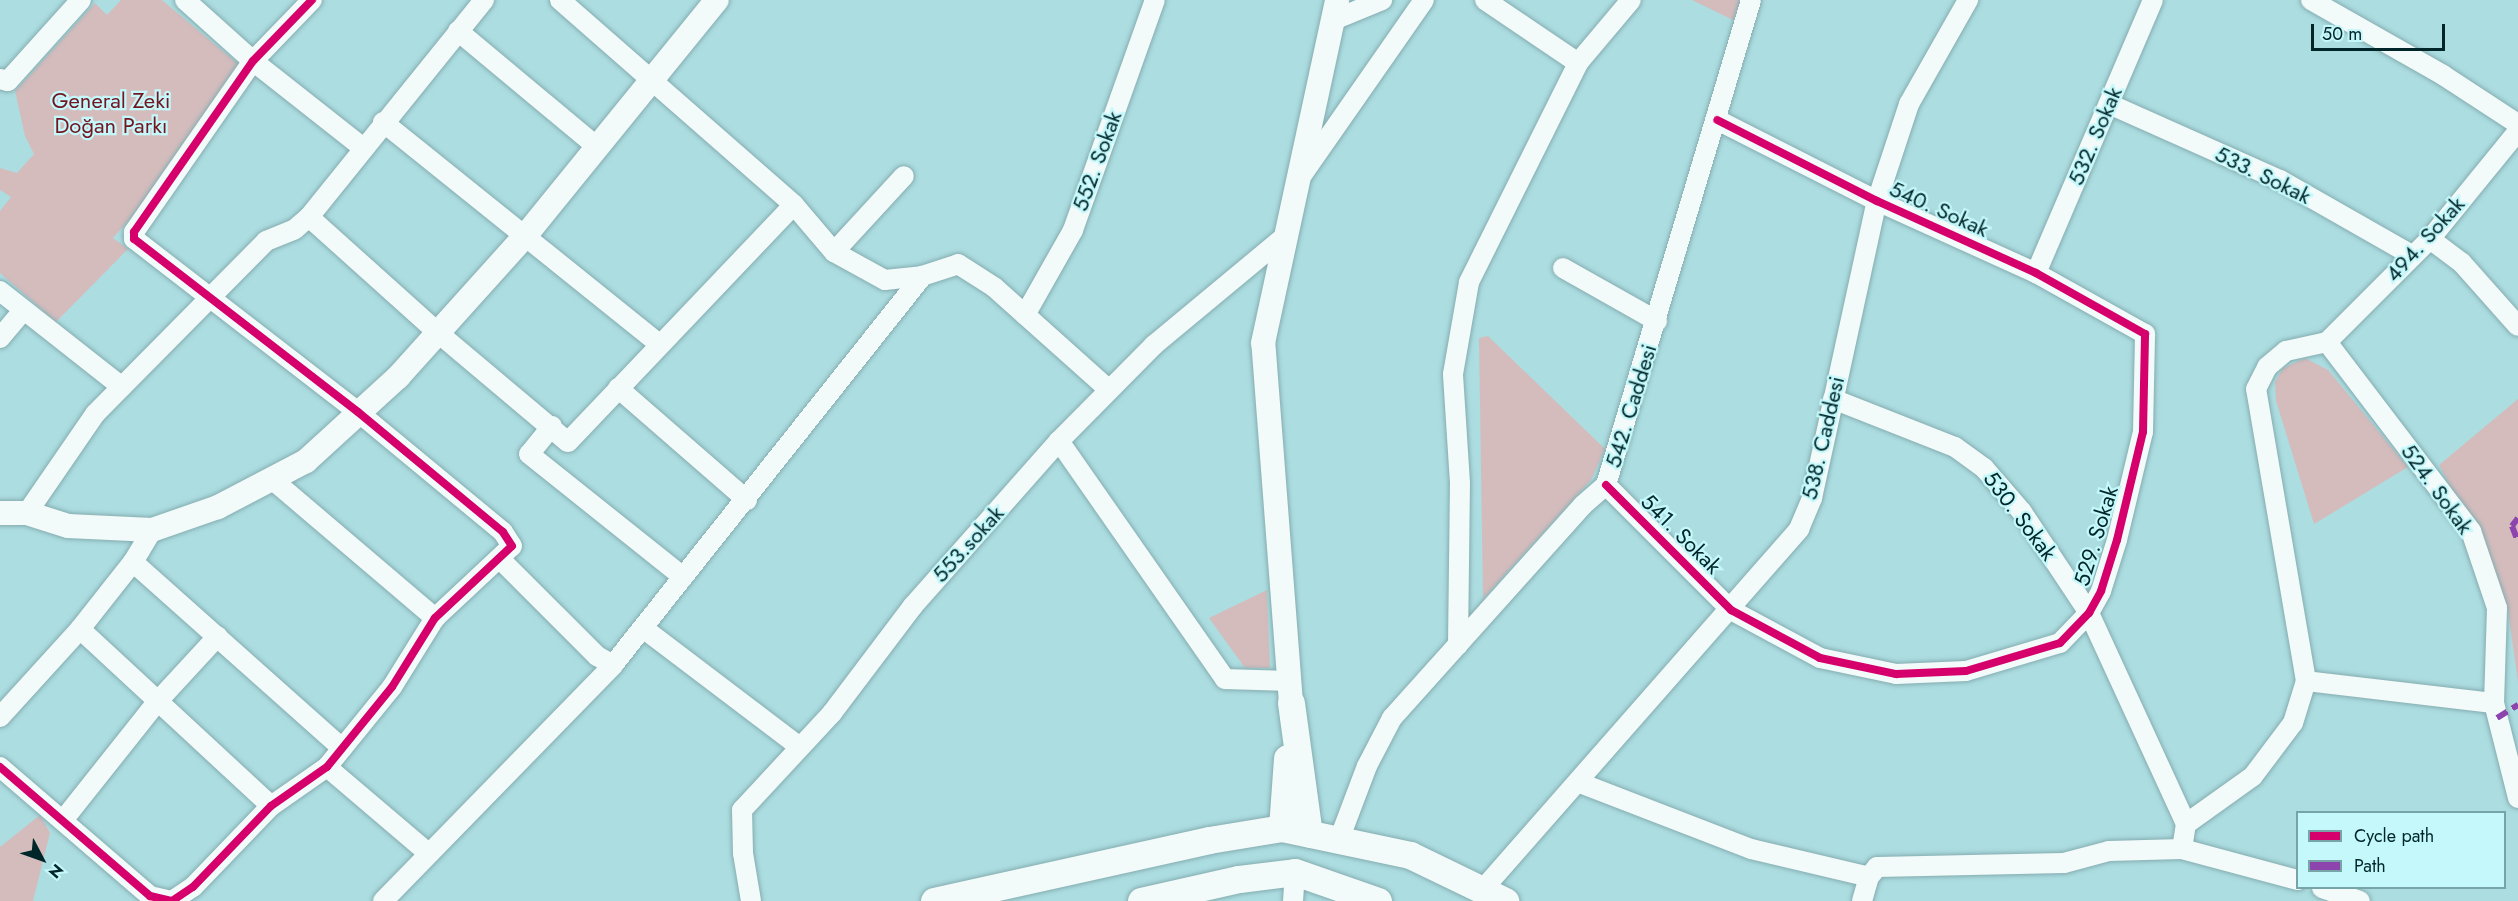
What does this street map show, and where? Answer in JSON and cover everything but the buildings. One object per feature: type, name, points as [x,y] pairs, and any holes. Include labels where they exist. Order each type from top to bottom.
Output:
[{"type":"main road","points":[[1282,828],[1290,692]]},
{"type":"main road","points":[[1290,692],[1309,834]]},
{"type":"main road","points":[[934,901],[1209,840],[1282,828],[1410,855],[1494,894]]},
{"type":"main road","points":[[1141,901],[1239,879],[1295,872],[1378,901]]},
{"type":"street","points":[[0,79],[8,81],[81,0]]},
{"type":"street","points":[[185,0],[253,61],[363,148]]},
{"type":"street","points":[[0,767],[64,819],[150,896],[172,901],[193,887],[271,806],[327,767],[392,687],[435,618],[501,560],[512,546],[503,532],[358,412],[208,299],[134,239],[134,232],[253,61],[312,0]]},
{"type":"street","points":[[27,513],[95,414],[266,241],[294,229],[309,217],[383,122],[484,0]]},
{"type":"street","points":[[560,0],[794,205],[834,252],[885,280],[922,276],[958,264],[994,287],[1109,390]]},
{"type":"street","points":[[0,513],[27,513],[68,526],[152,530],[218,507],[306,461],[398,377],[436,331],[525,236],[717,0]]},
{"type":"street","name":"552. Sokak","points":[[1025,315],[1073,230],[1155,0]]},
{"type":"street","points":[[1059,441],[1225,679],[1290,692],[1263,343],[1284,237],[1337,10],[1382,0]]},
{"type":"street","points":[[1298,181],[1424,0]]},
{"type":"street","points":[[1485,0],[1578,63]]},
{"type":"street","points":[[1458,645],[1460,483],[1453,374],[1469,282],[1578,63],[1631,0]]},
{"type":"street","name":"542. Caddesi","points":[[1339,840],[1367,766],[1392,718],[1583,505],[1606,485],[1717,120],[1750,0]]},
{"type":"street","name":"538. Caddesi","points":[[1494,894],[1580,783],[1798,529],[1812,498],[1877,201],[1910,104],[1968,0]]},
{"type":"street","name":"532. Sokak","points":[[2036,273],[2153,0]]},
{"type":"street","points":[[2311,0],[2443,75],[2518,124]]},
{"type":"street","points":[[458,31],[597,147]]},
{"type":"street","name":"533. Sokak","points":[[2109,104],[2280,180],[2413,256]]},
{"type":"street","name":"540. Sokak","points":[[1717,120],[1877,201],[2036,273],[2145,334]]},
{"type":"street","points":[[383,122],[659,344]]},
{"type":"street","name":"494. Sokak","points":[[2327,342],[2430,239],[2518,131]]},
{"type":"street","points":[[834,252],[904,176]]},
{"type":"street","points":[[309,217],[436,331],[552,426],[568,442],[794,205]]},
{"type":"street","name":"553.sokak","points":[[752,901],[743,853],[742,810],[832,713],[913,606],[1059,441],[1154,345],[1284,237]]},
{"type":"street","points":[[2430,239],[2462,263],[2518,326]]},
{"type":"street","points":[[1563,268],[1657,321]]},
{"type":"street","points":[[383,901],[428,852],[613,665],[747,500],[922,276]]},
{"type":"street","points":[[0,291],[22,312],[122,387]]},
{"type":"street","points":[[0,338],[22,312]]},
{"type":"street","name":"529. Sokak","points":[[1731,609],[1820,658],[1896,674],[1966,671],[2060,643],[2089,614],[2117,540],[2143,432],[2145,334]]},
{"type":"street","points":[[2181,849],[2186,824],[2253,776],[2293,723],[2306,681],[2256,390],[2267,367],[2286,351],[2327,342]]},
{"type":"street","name":"524. Sokak","points":[[2327,342],[2471,531],[2497,608],[2494,703],[2518,798]]},
{"type":"street","points":[[618,388],[747,500]]},
{"type":"street","name":"530. Sokak","points":[[1833,399],[1955,447],[1984,468],[2022,512],[2089,614],[2186,824]]},
{"type":"street","points":[[552,426],[529,454],[683,577]]},
{"type":"street","points":[[273,480],[435,618]]},
{"type":"street","name":"541. Sokak","points":[[1606,485],[1731,609]]},
{"type":"street","points":[[0,717],[80,629],[133,562],[152,530]]},
{"type":"street","points":[[501,560],[597,656],[613,665]]},
{"type":"street","points":[[133,562],[342,748]]},
{"type":"street","points":[[643,628],[800,747]]},
{"type":"street","points":[[80,629],[271,806]]},
{"type":"street","points":[[64,819],[158,701],[218,636]]},
{"type":"street","points":[[2306,681],[2494,703]]},
{"type":"street","points":[[327,767],[428,852]]},
{"type":"street","points":[[1580,783],[1751,849],[1869,877]]},
{"type":"street","points":[[1862,901],[1869,877],[1877,867],[2064,863],[2109,851],[2181,849],[2296,879]]},
{"type":"street","points":[[1293,901],[1295,872]]},
{"type":"street","points":[[2325,889],[2360,901]]},
{"type":"green space","name":"General Zeki Doğan Parkı","points":[[121,0],[162,0],[255,78],[113,238],[128,249],[56,322],[0,273],[0,211],[11,197],[0,190],[0,168],[17,173],[34,154],[25,136],[15,91],[95,3],[107,15]]},
{"type":"green space","points":[[1692,0],[1741,0],[1733,20]]},
{"type":"green space","points":[[1488,336],[1605,449],[1591,480],[1483,599],[1479,338]]},
{"type":"green space","points":[[2305,358],[2328,370],[2408,467],[2314,524],[2276,401],[2275,382],[2283,368]]},
{"type":"green space","points":[[2518,399],[2518,682],[2508,611],[2490,562],[2439,465]]},
{"type":"green space","points":[[1267,590],[1270,668],[1245,668],[1209,618]]},
{"type":"green space","points":[[40,815],[50,833],[33,901],[0,901],[0,847]]},
{"type":"marked path","points":[[2518,518],[2512,526],[2518,542]]},
{"type":"marked path","points":[[2497,718],[2518,705]]},
{"type":"cycle path","points":[[0,767],[150,896],[172,901],[193,887],[271,806],[327,767],[392,687],[435,618],[512,546],[503,532],[358,412],[134,239],[134,232],[253,61],[312,0]]},
{"type":"cycle path","points":[[1606,485],[1731,610],[1820,658],[1896,674],[1966,671],[2060,643],[2089,613],[2101,591],[2117,540],[2143,432],[2145,334],[2036,273],[1877,201],[1717,120]]}]
